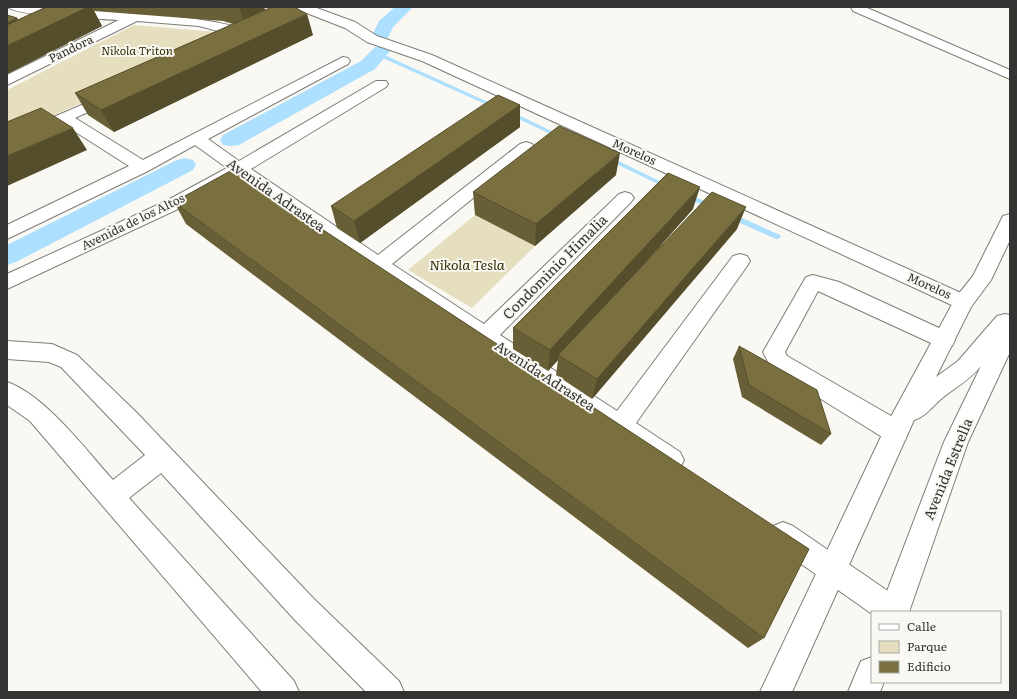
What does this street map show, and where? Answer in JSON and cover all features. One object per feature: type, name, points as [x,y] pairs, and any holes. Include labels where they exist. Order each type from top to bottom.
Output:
[{"type":"street","name":"Morelos","points":[[303,7],[350,25],[372,39],[427,58],[963,302]]},
{"type":"street","points":[[857,7],[1010,61]]},
{"type":"street","points":[[857,7],[1010,75]]},
{"type":"street","points":[[15,13],[37,10],[219,24],[240,33],[239,40],[217,50]]},
{"type":"street","name":"Pandora","points":[[7,81],[135,18]]},
{"type":"street","points":[[7,233],[142,167],[343,62]]},
{"type":"street","name":"Avenida de los Altos","points":[[7,282],[172,204],[238,170],[381,84]]},
{"type":"street","points":[[7,142],[122,92]]},
{"type":"street","points":[[64,118],[142,167]]},
{"type":"street","name":"Avenida Adrastea","points":[[197,139],[238,170],[378,265],[685,469]]},
{"type":"street","points":[[378,265],[526,147]]},
{"type":"street","name":"Condominio Himalia","points":[[485,336],[625,198]]},
{"type":"street","points":[[776,692],[900,426],[963,302],[981,280],[1010,220]]},
{"type":"street","points":[[621,426],[740,261]]},
{"type":"street","points":[[900,426],[779,362],[774,352],[813,282],[832,287],[944,340]]},
{"type":"street","points":[[900,426],[933,392],[966,368],[1010,316]]},
{"type":"street","name":"Avenida Estrella","points":[[894,611],[956,442],[1010,329]]},
{"type":"street","points":[[7,350],[52,353],[69,360],[163,456],[304,609],[388,692]]},
{"type":"street","points":[[7,392],[38,414],[283,692]]},
{"type":"street","points":[[111,497],[163,456]]},
{"type":"street","points":[[769,526],[834,569],[893,611]]},
{"type":"street","points":[[864,692],[871,674]]},
{"type":"green space","name":"Nikola Triton","points":[[134,25],[216,32],[222,40],[7,136],[7,90]]},
{"type":"green space","name":"Nikola Tesla","points":[[475,215],[535,246],[472,308],[408,270]]},
{"type":"building","points":[[46,7],[88,7],[7,46],[7,25]]},
{"type":"building","points":[[272,7],[294,7],[307,14],[101,110],[75,93]]},
{"type":"building","points":[[7,15],[17,18],[7,23]]},
{"type":"building","points":[[498,95],[520,105],[354,221],[331,206]]},
{"type":"building","points":[[41,108],[73,128],[7,156],[7,122]]},
{"type":"building","points":[[559,126],[620,153],[536,224],[473,192]]},
{"type":"building","points":[[232,170],[809,549],[764,638],[174,202]]},
{"type":"building","points":[[668,173],[700,187],[550,350],[513,328]]},
{"type":"building","points":[[712,192],[746,207],[597,379],[558,355]]},
{"type":"building","points":[[739,346],[817,390],[831,434],[749,385]]},
{"type":"waterway","points":[[382,34],[385,25],[405,7]]},
{"type":"waterway","points":[[231,140],[368,65],[381,51]]},
{"type":"waterway","points":[[378,54],[496,107]]},
{"type":"waterway","points":[[510,113],[559,136]]},
{"type":"waterway","points":[[610,159],[668,187]]},
{"type":"waterway","points":[[7,256],[185,165]]},
{"type":"waterway","points":[[688,196],[712,207]]},
{"type":"waterway","points":[[731,216],[778,237]]}]
